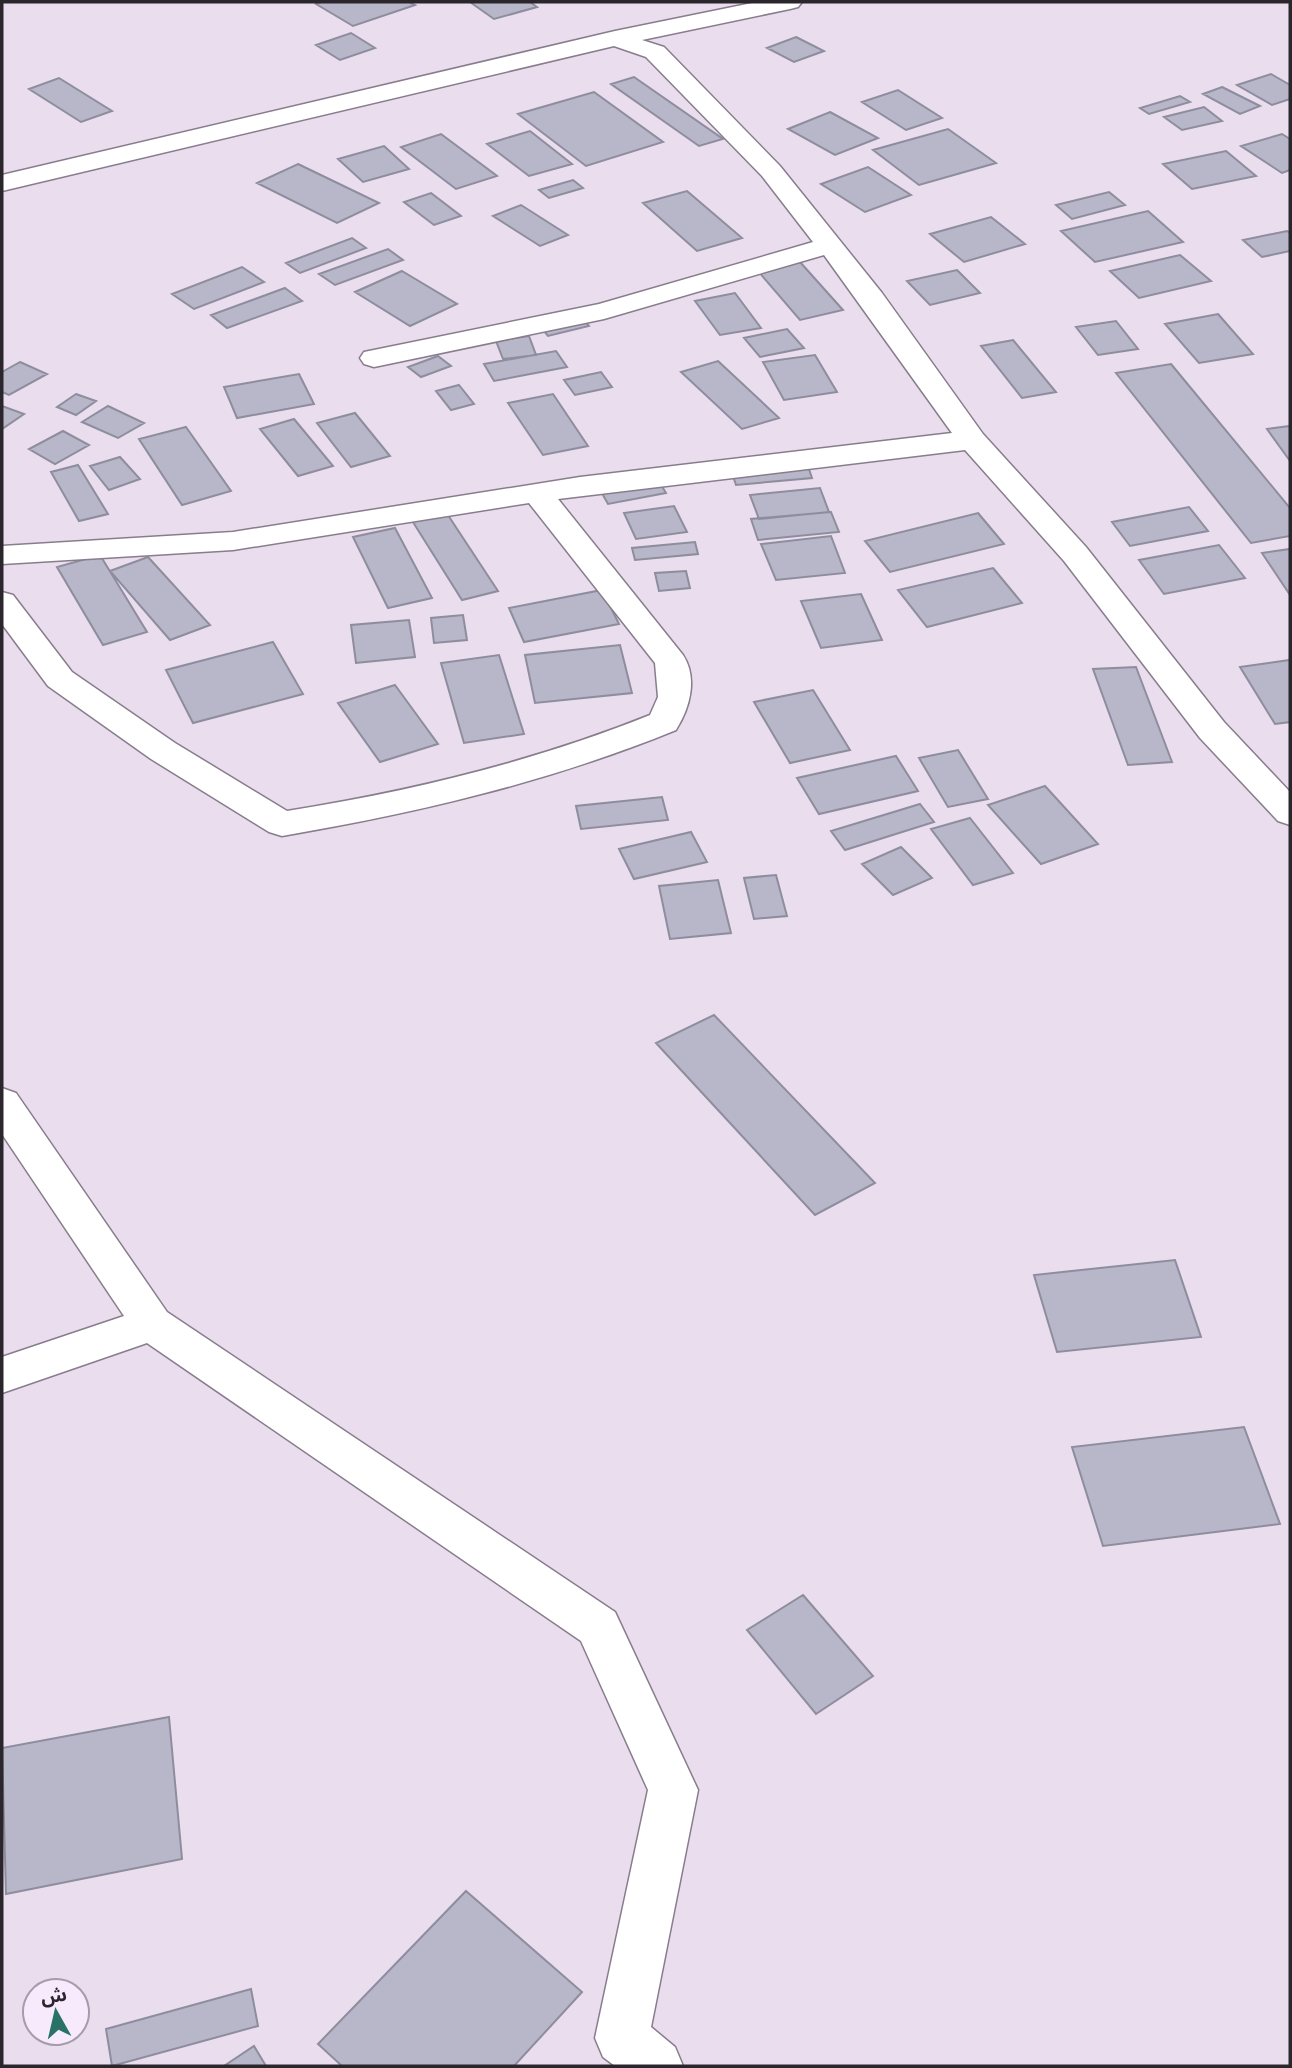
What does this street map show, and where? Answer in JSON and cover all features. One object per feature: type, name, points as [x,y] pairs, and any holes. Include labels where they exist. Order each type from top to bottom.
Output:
[{"type":"street","points":[[2,183],[614,38],[790,2]]},
{"type":"street","points":[[614,38],[655,52],[771,171],[872,299],[972,440],[1075,554],[1212,730],[1290,813]]},
{"type":"street","points":[[374,358],[604,311],[830,245]]},
{"type":"street","points":[[2,555],[233,541],[537,493],[972,440]]},
{"type":"street","points":[[2,602],[60,679],[163,751],[282,824],[389,807],[613,744],[664,722],[675,697],[671,663],[537,493]]},
{"type":"street","points":[[2,1103],[152,1324],[598,1627],[673,1790],[622,2038],[656,2066]]},
{"type":"street","points":[[2,1375],[152,1324]]},
{"type":"building","points":[[409,2],[415,5],[353,26],[316,4]]},
{"type":"building","points":[[470,2],[530,2],[537,7],[494,19]]},
{"type":"building","points":[[351,33],[375,48],[340,60],[316,45]]},
{"type":"building","points":[[796,37],[824,51],[794,62],[767,48]]},
{"type":"building","points":[[1271,74],[1290,85],[1290,99],[1272,105],[1237,85]]},
{"type":"building","points":[[634,77],[723,139],[699,146],[611,84]]},
{"type":"building","points":[[59,78],[112,111],[81,122],[29,89]]},
{"type":"building","points":[[1222,87],[1260,106],[1240,114],[1203,94]]},
{"type":"building","points":[[898,90],[942,118],[906,130],[862,102]]},
{"type":"building","points":[[594,92],[663,142],[586,166],[518,114]]},
{"type":"building","points":[[1180,96],[1190,102],[1149,114],[1140,108]]},
{"type":"building","points":[[1204,107],[1222,121],[1182,130],[1164,117]]},
{"type":"building","points":[[830,112],[878,138],[835,155],[788,129]]},
{"type":"building","points":[[948,129],[996,163],[919,185],[873,150]]},
{"type":"building","points":[[530,131],[572,164],[529,176],[487,144]]},
{"type":"building","points":[[441,134],[497,176],[456,189],[401,147]]},
{"type":"building","points":[[1282,134],[1290,139],[1290,170],[1282,173],[1241,146]]},
{"type":"building","points":[[384,146],[409,169],[363,182],[338,159]]},
{"type":"building","points":[[1226,151],[1256,176],[1192,189],[1163,164]]},
{"type":"building","points":[[298,164],[379,203],[337,223],[257,183]]},
{"type":"building","points":[[868,167],[911,195],[865,212],[821,184]]},
{"type":"building","points":[[573,180],[583,188],[549,198],[539,190]]},
{"type":"building","points":[[687,191],[742,238],[697,251],[643,203]]},
{"type":"building","points":[[1109,192],[1125,205],[1072,219],[1056,205]]},
{"type":"building","points":[[431,193],[461,216],[434,225],[404,202]]},
{"type":"building","points":[[521,205],[568,235],[540,246],[493,216]]},
{"type":"building","points":[[1148,211],[1183,242],[1095,262],[1061,231]]},
{"type":"building","points":[[991,217],[1025,244],[964,262],[930,234]]},
{"type":"building","points":[[1287,231],[1290,233],[1290,251],[1262,257],[1243,240]]},
{"type":"building","points":[[352,238],[366,248],[300,273],[286,263]]},
{"type":"building","points":[[388,249],[403,260],[335,285],[319,274]]},
{"type":"building","points":[[1180,255],[1211,281],[1139,298],[1110,271]]},
{"type":"building","points":[[800,262],[843,310],[800,320],[758,271]]},
{"type":"building","points":[[242,267],[264,282],[194,309],[172,294]]},
{"type":"building","points":[[957,270],[980,293],[930,305],[907,281]]},
{"type":"building","points":[[402,271],[457,304],[410,326],[355,292]]},
{"type":"building","points":[[285,288],[302,301],[227,328],[211,315]]},
{"type":"building","points":[[735,293],[761,328],[720,335],[695,301]]},
{"type":"building","points":[[578,313],[589,326],[548,336],[537,323]]},
{"type":"building","points":[[1218,314],[1253,354],[1199,363],[1165,324]]},
{"type":"building","points":[[1116,321],[1138,349],[1098,355],[1076,327]]},
{"type":"building","points":[[787,329],[804,348],[760,357],[744,338]]},
{"type":"building","points":[[529,336],[536,355],[503,359],[496,341]]},
{"type":"building","points":[[1013,340],[1056,392],[1022,398],[981,346]]},
{"type":"building","points":[[556,351],[567,367],[494,381],[484,364]]},
{"type":"building","points":[[815,355],[837,392],[784,400],[763,362]]},
{"type":"building","points":[[438,356],[451,366],[421,377],[408,367]]},
{"type":"building","points":[[718,361],[779,418],[742,429],[681,372]]},
{"type":"building","points":[[20,362],[47,374],[9,395],[2,392],[2,372]]},
{"type":"building","points":[[1171,364],[1290,508],[1290,536],[1251,543],[1116,373]]},
{"type":"building","points":[[601,372],[612,387],[575,395],[564,380]]},
{"type":"building","points":[[299,374],[314,404],[237,418],[224,387]]},
{"type":"building","points":[[459,385],[474,404],[451,410],[436,391]]},
{"type":"building","points":[[76,394],[96,401],[76,415],[57,407]]},
{"type":"building","points":[[553,394],[588,446],[543,455],[508,403]]},
{"type":"building","points":[[2,406],[24,414],[2,429]]},
{"type":"building","points":[[108,406],[144,423],[118,438],[82,422]]},
{"type":"building","points":[[355,413],[390,456],[351,467],[317,423]]},
{"type":"building","points":[[294,419],[333,466],[298,476],[260,429]]},
{"type":"building","points":[[1290,426],[1290,461],[1267,429]]},
{"type":"building","points":[[186,427],[231,491],[182,505],[139,439]]},
{"type":"building","points":[[63,431],[89,445],[55,464],[29,449]]},
{"type":"building","points":[[120,457],[140,479],[109,490],[90,466]]},
{"type":"building","points":[[806,460],[812,478],[736,485],[730,467]]},
{"type":"building","points":[[78,465],[108,514],[79,521],[51,472]]},
{"type":"building","points":[[657,478],[666,493],[608,504],[599,488]]},
{"type":"building","points":[[820,488],[829,512],[759,519],[750,495]]},
{"type":"building","points":[[440,503],[498,591],[462,600],[406,511]]},
{"type":"building","points":[[674,506],[687,532],[636,539],[624,513]]},
{"type":"building","points":[[1189,507],[1208,531],[1130,546],[1112,522]]},
{"type":"building","points":[[831,512],[839,532],[758,540],[751,519]]},
{"type":"building","points":[[978,513],[1004,544],[890,572],[865,541]]},
{"type":"building","points":[[395,528],[432,598],[388,608],[353,537]]},
{"type":"building","points":[[831,536],[845,573],[776,580],[761,544]]},
{"type":"building","points":[[695,542],[698,554],[635,560],[632,548]]},
{"type":"building","points":[[1219,545],[1245,578],[1164,594],[1139,560]]},
{"type":"building","points":[[1290,549],[1290,595],[1262,553]]},
{"type":"building","points":[[100,555],[147,632],[103,645],[57,567]]},
{"type":"building","points":[[148,557],[210,625],[170,640],[110,571]]},
{"type":"building","points":[[993,568],[1022,603],[927,627],[898,590]]},
{"type":"building","points":[[686,571],[690,588],[659,591],[655,573]]},
{"type":"building","points":[[602,590],[619,624],[524,642],[509,608]]},
{"type":"building","points":[[861,594],[882,640],[821,648],[801,601]]},
{"type":"building","points":[[463,615],[467,640],[434,643],[431,618]]},
{"type":"building","points":[[409,620],[415,657],[356,663],[351,625]]},
{"type":"building","points":[[273,642],[303,694],[193,723],[166,670]]},
{"type":"building","points":[[620,645],[632,693],[535,703],[525,655]]},
{"type":"building","points":[[499,655],[524,734],[464,743],[441,663]]},
{"type":"building","points":[[1290,660],[1290,722],[1275,724],[1240,667]]},
{"type":"building","points":[[1136,667],[1172,762],[1128,765],[1093,669]]},
{"type":"building","points":[[395,685],[438,744],[380,762],[338,703]]},
{"type":"building","points":[[813,690],[850,750],[790,763],[754,702]]},
{"type":"building","points":[[958,750],[988,799],[948,807],[919,758]]},
{"type":"building","points":[[896,756],[918,791],[819,814],[797,778]]},
{"type":"building","points":[[1045,786],[1098,844],[1041,864],[988,805]]},
{"type":"building","points":[[662,797],[668,820],[581,829],[576,806]]},
{"type":"building","points":[[920,804],[934,822],[845,850],[831,831]]},
{"type":"building","points":[[970,818],[1013,873],[973,885],[931,829]]},
{"type":"building","points":[[691,832],[707,862],[634,879],[619,849]]},
{"type":"building","points":[[901,847],[932,878],[893,895],[862,864]]},
{"type":"building","points":[[776,875],[787,916],[754,919],[744,878]]},
{"type":"building","points":[[718,880],[731,933],[670,939],[659,886]]},
{"type":"building","points":[[714,1015],[875,1183],[815,1215],[656,1043]]},
{"type":"building","points":[[1175,1260],[1201,1337],[1057,1352],[1034,1275]]},
{"type":"building","points":[[1244,1427],[1280,1524],[1103,1546],[1072,1447]]},
{"type":"building","points":[[803,1595],[873,1676],[816,1714],[747,1630]]},
{"type":"building","points":[[169,1717],[182,1859],[6,1894],[2,1748]]},
{"type":"building","points":[[466,1891],[582,1992],[514,2066],[342,2066],[318,2044]]},
{"type":"building","points":[[251,1989],[258,2026],[112,2066],[106,2029]]},
{"type":"building","points":[[254,2046],[266,2066],[224,2066]]}]
